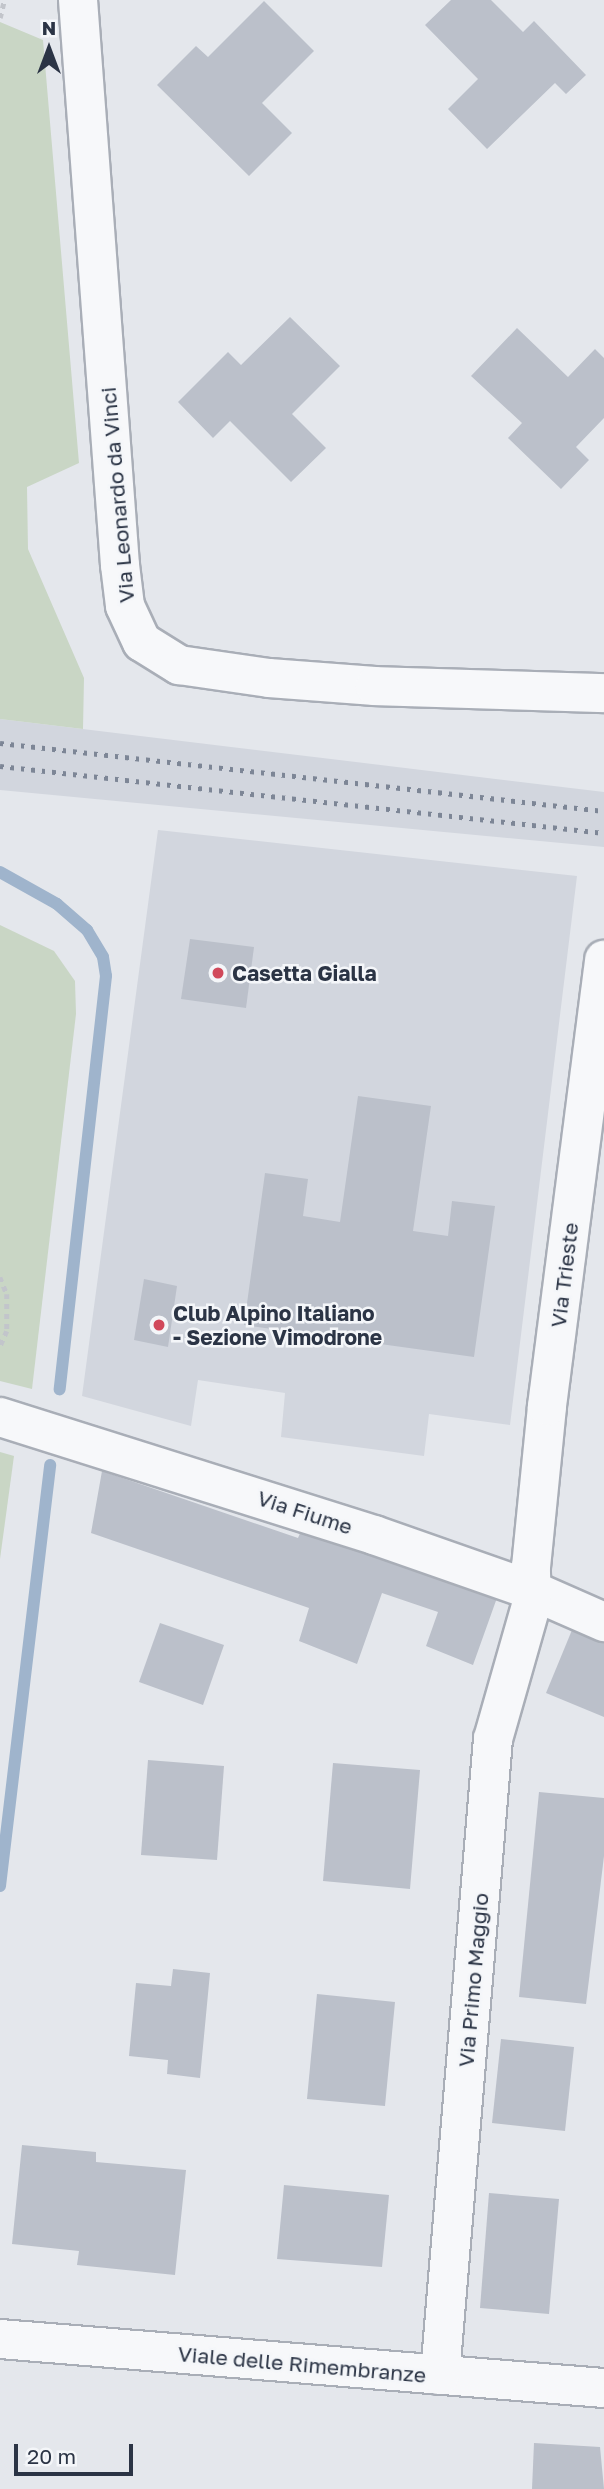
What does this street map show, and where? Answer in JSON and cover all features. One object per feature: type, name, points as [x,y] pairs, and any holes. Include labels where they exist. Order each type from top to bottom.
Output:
[{"type":"street","name":"Via Leonardo da Vinci","points":[[78,0],[120,565],[125,606],[142,642],[179,665],[280,679],[604,693]]},
{"type":"street","name":"Via Trieste","points":[[531,1590],[547,1406],[604,960]]},
{"type":"street","name":"Via Fiume","points":[[0,1417],[115,1450],[531,1590],[604,1622]]},
{"type":"street","name":"Via Primo Maggio","points":[[440,2375],[493,1739],[531,1590]]},
{"type":"street","name":"Viale delle Rimembranze","points":[[0,2339],[604,2388]]},
{"type":"path","points":[[0,18],[4,0]]},
{"type":"path","points":[[0,1277],[7,1294],[7,1331],[0,1347]]},
{"type":"shaded area","points":[[0,719],[604,792],[604,847],[0,790]]},
{"type":"shaded area","points":[[158,830],[577,876],[510,1425],[429,1414],[424,1456],[281,1437],[285,1393],[198,1380],[191,1426],[82,1396]]},
{"type":"green space","points":[[0,22],[43,40],[79,463],[27,487],[28,549],[84,678],[83,729],[0,719]]},
{"type":"green space","points":[[0,925],[54,951],[75,981],[76,1014],[32,1389],[0,1381]]},
{"type":"green space","points":[[0,1452],[14,1456],[0,1559]]},
{"type":"building","points":[[451,0],[491,0],[523,32],[534,21],[586,75],[566,94],[555,83],[487,149],[448,109],[478,79],[425,25]]},
{"type":"building","points":[[264,1],[314,51],[262,103],[292,133],[249,176],[157,85],[196,46],[208,57]]},
{"type":"building","points":[[290,317],[340,366],[292,414],[326,448],[291,482],[230,421],[213,438],[178,402],[228,352],[241,365]]},
{"type":"building","points":[[517,328],[568,377],[595,349],[604,358],[604,418],[576,447],[589,460],[561,489],[508,438],[522,423],[471,376]]},
{"type":"building","name":"Casetta Gialla","points":[[190,939],[254,947],[246,1008],[181,999]]},
{"type":"building","points":[[358,1096],[431,1106],[413,1231],[448,1236],[452,1201],[495,1206],[474,1357],[244,1325],[265,1173],[308,1179],[303,1216],[340,1222]]},
{"type":"building","points":[[144,1279],[177,1286],[168,1347],[134,1340]]},
{"type":"building","points":[[102,1471],[298,1538],[304,1524],[498,1595],[473,1665],[426,1646],[438,1612],[382,1593],[357,1664],[299,1641],[309,1608],[91,1533]]},
{"type":"building","points":[[160,1623],[224,1645],[203,1705],[139,1682]]},
{"type":"building","points":[[572,1630],[604,1643],[604,1717],[546,1693]]},
{"type":"building","points":[[148,1760],[224,1766],[217,1860],[141,1855]]},
{"type":"building","points":[[333,1763],[420,1770],[410,1889],[323,1881]]},
{"type":"building","points":[[539,1792],[604,1798],[604,1856],[586,2004],[519,1997]]},
{"type":"building","points":[[173,1969],[210,1973],[200,2078],[167,2074],[168,2060],[129,2056],[136,1983],[171,1986]]},
{"type":"building","points":[[317,1994],[395,2002],[385,2106],[307,2099]]},
{"type":"building","points":[[501,2039],[574,2047],[565,2131],[492,2123]]},
{"type":"building","points":[[22,2145],[96,2152],[96,2162],[186,2170],[175,2275],[77,2265],[79,2251],[12,2244]]},
{"type":"building","points":[[284,2185],[389,2195],[382,2267],[277,2259]]},
{"type":"building","points":[[489,2193],[559,2199],[549,2314],[480,2308]]},
{"type":"building","points":[[534,2443],[600,2447],[604,2489],[532,2489]]},
{"type":"waterway","points":[[0,872],[57,904],[87,930],[103,957],[106,976],[60,1389]]},
{"type":"waterway","points":[[0,1886],[50,1465]]},
{"type":"railway","points":[[0,743],[604,811]]},
{"type":"railway","points":[[0,766],[604,833]]},
{"type":"place","name":"Casetta Gialla","points":[[218,973]]},
{"type":"place","name":"Club Alpino Italiano - Sezione Vimodrone","points":[[159,1325]]}]
